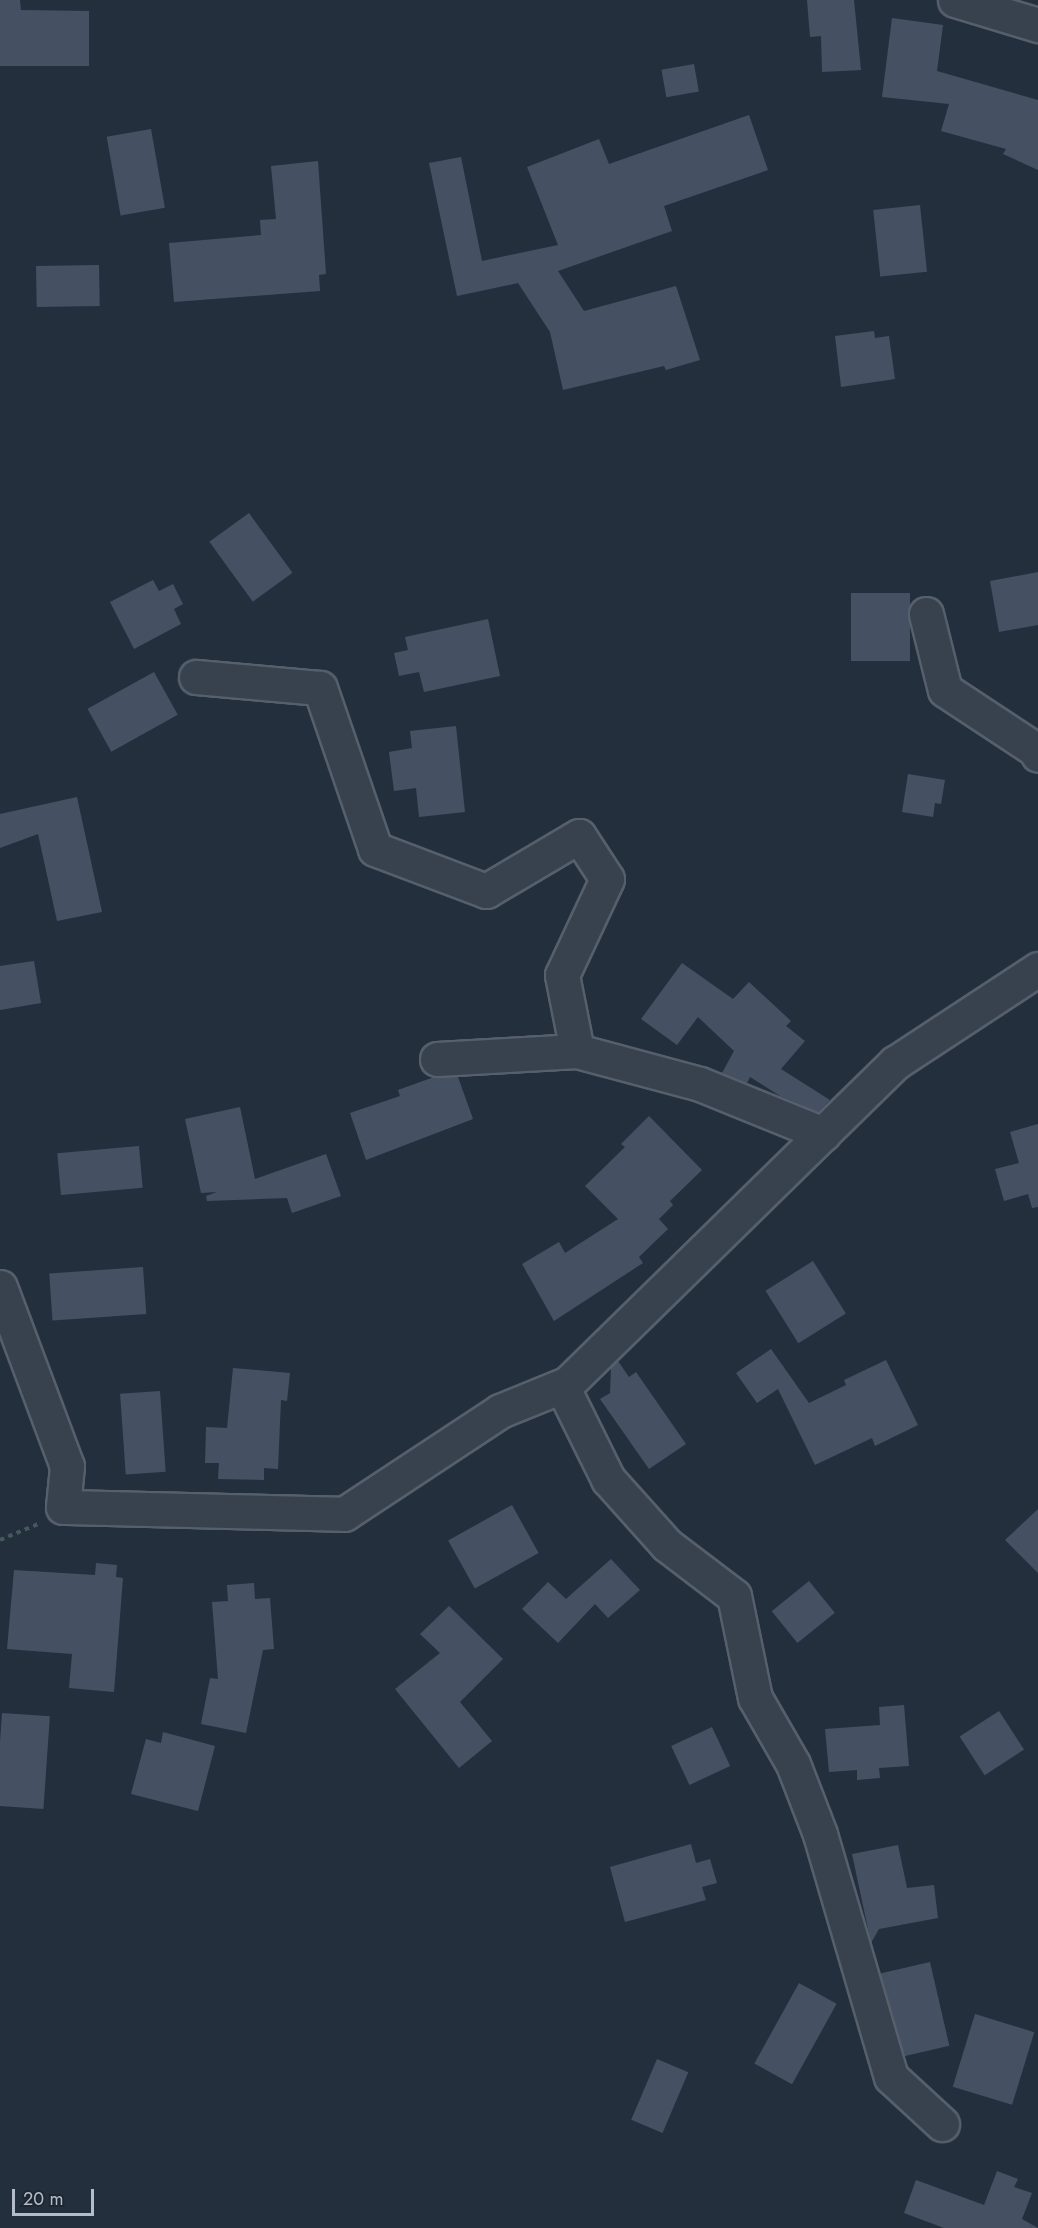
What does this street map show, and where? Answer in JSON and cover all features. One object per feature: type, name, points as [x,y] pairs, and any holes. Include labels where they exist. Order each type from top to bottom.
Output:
[{"type":"street","points":[[955,0],[1038,25]]},
{"type":"street","points":[[926,614],[945,690],[1036,750],[1038,755]]},
{"type":"street","points":[[196,677],[320,688],[375,849],[486,891],[579,836],[607,879],[562,975],[577,1051]]},
{"type":"street","points":[[942,2124],[891,2077],[857,1971],[820,1834],[793,1764],[755,1698],[734,1596],[667,1545],[608,1479],[563,1388],[895,1063],[1038,969]]},
{"type":"street","points":[[437,1059],[577,1051],[700,1084],[823,1134]]},
{"type":"street","points":[[0,1287],[67,1466],[63,1507],[344,1514],[500,1411],[569,1383]]},
{"type":"path","points":[[0,1540],[34,1527],[63,1507]]},
{"type":"building","points":[[0,0],[20,0],[21,10],[89,11],[89,66],[0,66]]},
{"type":"building","points":[[807,0],[854,0],[861,70],[822,72],[821,36],[810,37]]},
{"type":"building","points":[[892,18],[943,25],[937,71],[1038,100],[1038,170],[1003,154],[1006,149],[941,131],[949,104],[882,97]]},
{"type":"building","points":[[694,64],[699,92],[666,97],[662,70]]},
{"type":"building","points":[[749,115],[768,170],[664,206],[672,231],[558,271],[584,311],[676,286],[700,360],[666,370],[664,366],[563,390],[550,332],[518,283],[457,296],[429,163],[461,157],[482,261],[558,245],[527,167],[599,139],[609,164]]},
{"type":"building","points":[[151,129],[165,208],[121,216],[107,137]]},
{"type":"building","points":[[318,161],[326,274],[319,275],[320,291],[174,302],[169,243],[261,235],[260,220],[276,219],[271,166]]},
{"type":"building","points":[[920,205],[927,272],[880,277],[873,210]]},
{"type":"building","points":[[99,265],[100,306],[37,307],[36,266]]},
{"type":"building","points":[[874,331],[875,338],[889,336],[895,379],[841,387],[835,336]]},
{"type":"building","points":[[249,513],[292,573],[253,602],[209,542]]},
{"type":"building","points":[[1038,572],[1038,625],[999,632],[990,581]]},
{"type":"building","points":[[153,580],[159,591],[173,584],[183,604],[174,609],[181,624],[134,649],[110,602]]},
{"type":"building","points":[[851,593],[910,593],[910,661],[851,661]]},
{"type":"building","points":[[488,619],[500,676],[424,692],[419,672],[399,676],[394,653],[408,650],[405,637]]},
{"type":"building","points":[[154,672],[178,715],[111,752],[88,709]]},
{"type":"building","points":[[456,726],[465,812],[419,817],[416,788],[394,791],[389,752],[412,748],[410,731]]},
{"type":"building","points":[[908,774],[945,780],[941,804],[935,803],[933,817],[902,812]]},
{"type":"building","points":[[77,797],[102,912],[57,921],[38,834],[0,848],[0,814]]},
{"type":"building","points":[[34,961],[41,1003],[0,1010],[0,966]]},
{"type":"building","points":[[682,963],[733,999],[749,982],[791,1021],[786,1026],[805,1041],[781,1069],[830,1100],[818,1112],[780,1096],[750,1077],[747,1083],[722,1073],[734,1051],[698,1017],[677,1045],[641,1019]]},
{"type":"building","points":[[434,1077],[458,1077],[473,1119],[366,1160],[350,1113],[400,1096],[398,1090]]},
{"type":"building","points":[[240,1107],[255,1179],[326,1154],[341,1196],[292,1213],[287,1198],[207,1201],[206,1196],[217,1192],[201,1193],[185,1119]]},
{"type":"building","points":[[649,1116],[702,1170],[670,1201],[673,1205],[659,1219],[668,1229],[639,1257],[643,1263],[554,1321],[522,1264],[559,1242],[565,1253],[618,1219],[585,1186],[625,1147],[621,1144]]},
{"type":"building","points":[[1038,1124],[1038,1207],[1032,1208],[1028,1194],[1004,1201],[995,1169],[1019,1163],[1010,1132]]},
{"type":"building","points":[[139,1146],[143,1188],[61,1195],[57,1153]]},
{"type":"building","points":[[813,1261],[846,1314],[798,1343],[766,1291]]},
{"type":"building","points":[[143,1267],[146,1314],[53,1320],[49,1274]]},
{"type":"building","points":[[771,1349],[809,1403],[846,1385],[844,1380],[886,1360],[918,1425],[875,1446],[872,1438],[815,1465],[778,1389],[757,1403],[736,1373]]},
{"type":"building","points":[[618,1361],[629,1377],[636,1372],[686,1444],[649,1469],[600,1399],[610,1393],[611,1367]]},
{"type":"building","points":[[233,1368],[290,1373],[287,1401],[281,1400],[278,1469],[264,1468],[264,1480],[218,1479],[219,1463],[205,1463],[206,1427],[227,1428]]},
{"type":"building","points":[[160,1391],[166,1472],[126,1475],[120,1394]]},
{"type":"building","points":[[512,1505],[539,1553],[475,1588],[448,1540]]},
{"type":"building","points":[[1038,1509],[1038,1573],[1005,1540]]},
{"type":"building","points":[[611,1559],[640,1590],[608,1618],[595,1604],[558,1643],[522,1609],[548,1582],[566,1599]]},
{"type":"building","points":[[96,1563],[117,1565],[116,1577],[123,1578],[114,1692],[69,1688],[72,1654],[7,1649],[14,1570],[95,1575]]},
{"type":"building","points":[[809,1581],[835,1613],[797,1643],[772,1611]]},
{"type":"building","points":[[254,1583],[255,1599],[270,1598],[274,1649],[263,1650],[246,1733],[201,1724],[210,1678],[218,1679],[212,1602],[228,1601],[227,1585]]},
{"type":"building","points":[[449,1606],[503,1659],[460,1702],[492,1741],[459,1768],[395,1689],[440,1653],[420,1634]]},
{"type":"building","points":[[904,1705],[909,1766],[879,1768],[880,1778],[857,1780],[857,1770],[829,1772],[825,1729],[880,1725],[879,1707]]},
{"type":"building","points":[[999,1711],[1024,1750],[985,1775],[960,1737]]},
{"type":"building","points":[[2,1713],[50,1716],[43,1809],[0,1806]]},
{"type":"building","points":[[712,1727],[730,1766],[689,1785],[671,1746]]},
{"type":"building","points":[[163,1732],[215,1746],[198,1811],[131,1794],[146,1739],[161,1743]]},
{"type":"building","points":[[691,1844],[696,1863],[710,1859],[717,1883],[702,1887],[706,1900],[625,1922],[610,1867]]},
{"type":"building","points":[[898,1845],[907,1888],[934,1885],[938,1918],[879,1929],[871,1943],[852,1854]]},
{"type":"building","points":[[930,1962],[949,2046],[900,2057],[880,1973]]},
{"type":"building","points":[[799,1983],[837,2004],[792,2084],[754,2063]]},
{"type":"building","points":[[975,2014],[1034,2032],[1012,2105],[953,2087]]},
{"type":"building","points":[[657,2059],[688,2072],[663,2133],[631,2120]]},
{"type":"building","points":[[997,2171],[1018,2179],[1014,2187],[1032,2193],[1022,2219],[1038,2228],[944,2228],[904,2213],[916,2180],[984,2205]]}]
